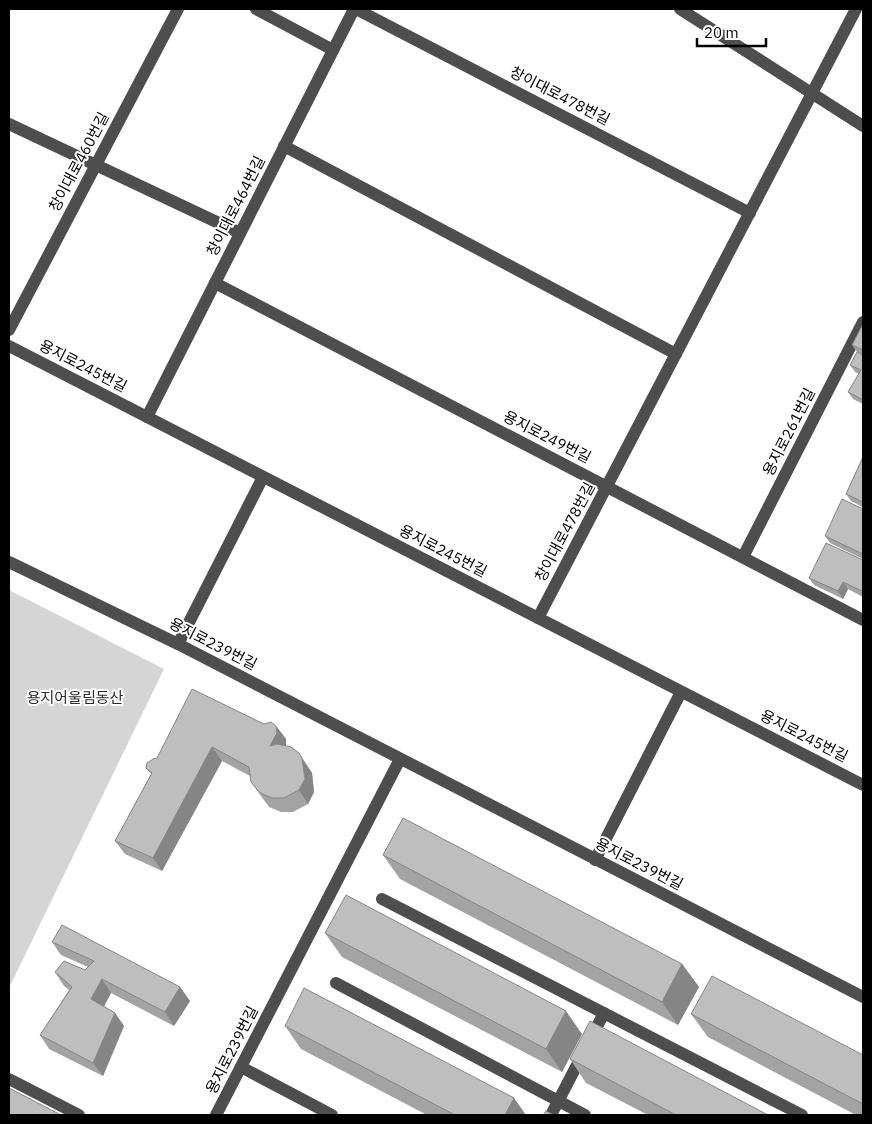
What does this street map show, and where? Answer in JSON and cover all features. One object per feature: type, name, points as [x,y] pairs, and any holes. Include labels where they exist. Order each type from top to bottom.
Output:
[{"type":"street","name":"창이대로460번길","points":[[9,330],[178,9]]},
{"type":"street","points":[[256,9],[333,50]]},
{"type":"street","name":"창이대로464번길","points":[[147,417],[355,9]]},
{"type":"street","name":"창이대로478번길","points":[[355,9],[750,213]]},
{"type":"street","points":[[680,9],[863,126]]},
{"type":"street","name":"창이대로478번길","points":[[538,618],[856,9]]},
{"type":"street","points":[[9,124],[240,233]]},
{"type":"street","points":[[284,146],[676,354]]},
{"type":"street","name":"용지로249번길","points":[[215,283],[863,620]]},
{"type":"street","name":"용지로261번길","points":[[743,557],[863,322]]},
{"type":"street","name":"용지로245번길","points":[[9,346],[863,785]]},
{"type":"street","points":[[178,644],[263,477]]},
{"type":"street","name":"용지로239번길","points":[[9,562],[178,644],[863,998]]},
{"type":"street","points":[[595,860],[681,692]]},
{"type":"street","name":"용지로239번길","points":[[216,1115],[400,759]]},
{"type":"street","points":[[382,899],[802,1115]]},
{"type":"street","points":[[336,983],[585,1115]]},
{"type":"street","points":[[551,1115],[604,1013]]},
{"type":"street","points":[[241,1067],[332,1115]]},
{"type":"street","points":[[9,1079],[79,1115]]},
{"type":"green space","name":"용지어울림동산","points":[[9,590],[164,669],[9,988]]},
{"type":"building","points":[[863,324],[863,350],[852,345]]},
{"type":"building","points":[[857,352],[863,355],[863,400],[848,392],[861,370],[850,365]]},
{"type":"building","points":[[863,457],[863,502],[846,494]]},
{"type":"building","points":[[842,499],[863,509],[863,554],[825,536]]},
{"type":"building","points":[[826,543],[863,560],[862,591],[843,582],[838,591],[809,578]]},
{"type":"building","points":[[192,689],[264,724],[271,722],[276,726],[277,733],[270,746],[277,744],[291,747],[299,753],[302,759],[305,779],[299,790],[284,798],[272,798],[260,793],[251,782],[249,767],[212,747],[153,858],[115,841],[152,773],[146,768],[147,763],[157,758]]},
{"type":"building","points":[[403,818],[682,964],[662,1002],[383,855]]},
{"type":"building","points":[[346,895],[566,1011],[546,1049],[325,933]]},
{"type":"building","points":[[62,925],[180,987],[165,1012],[102,979],[91,999],[115,1013],[93,1063],[40,1035],[72,987],[55,972],[64,961],[85,970],[94,961],[52,942]]},
{"type":"building","points":[[712,976],[863,1055],[863,1104],[691,1014]]},
{"type":"building","points":[[304,988],[514,1098],[505,1115],[455,1115],[285,1026]]},
{"type":"building","points":[[590,1021],[768,1115],[676,1115],[570,1059]]},
{"type":"building","points":[[9,1088],[61,1115],[9,1115]]},
{"type":"building","points":[[546,1111],[554,1115],[543,1115]]}]
